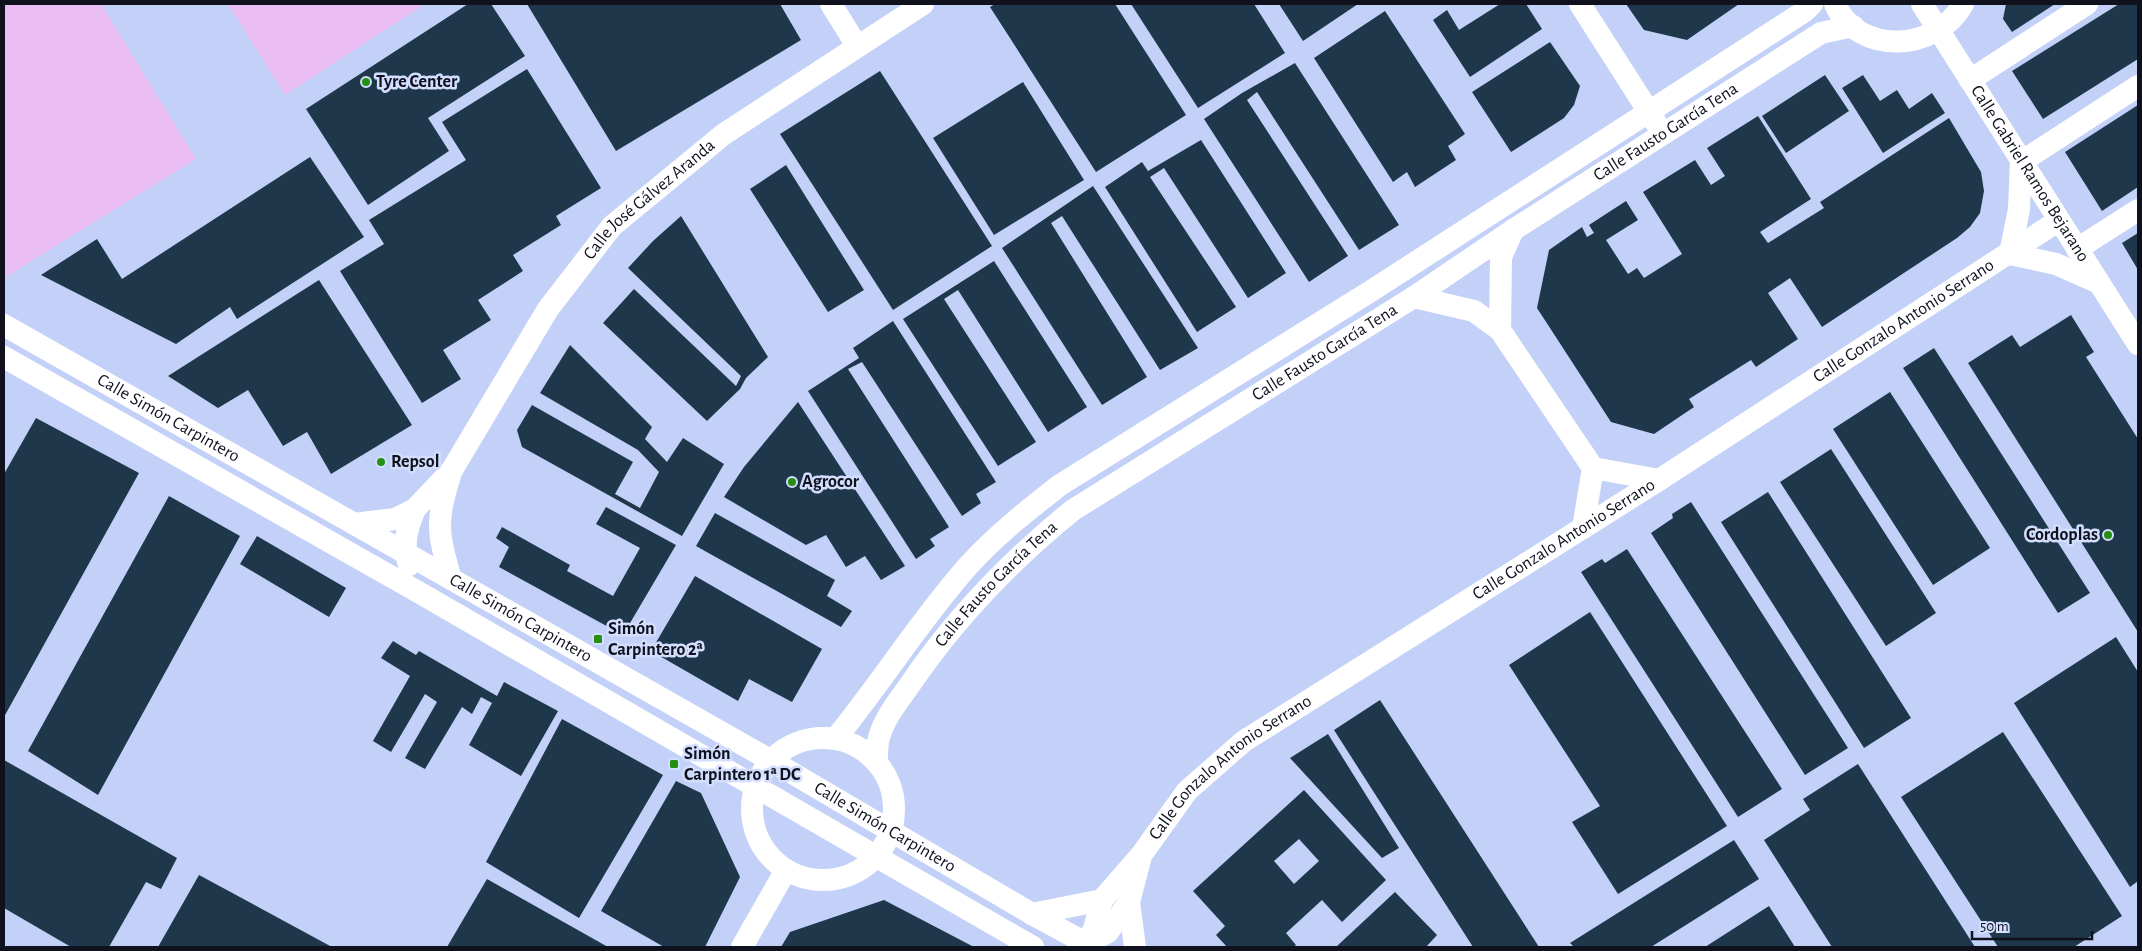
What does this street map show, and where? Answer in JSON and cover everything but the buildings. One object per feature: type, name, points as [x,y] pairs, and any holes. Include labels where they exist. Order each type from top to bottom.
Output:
[{"type":"street","points":[[831,4],[857,46]]},
{"type":"street","name":"Calle José Gálvez Aranda","points":[[451,579],[438,524],[440,505],[452,470],[548,309],[612,226],[724,134],[923,4]]},
{"type":"street","points":[[1580,4],[1662,133]]},
{"type":"street","name":"Calle Fausto García Tena","points":[[836,738],[865,702],[904,644],[970,564],[1015,520],[1060,485],[1371,291],[1648,110],[1805,11],[1812,4]]},
{"type":"street","points":[[1835,4],[1853,26],[1873,38],[1896,42],[1918,40],[1939,31],[1956,15],[1963,4]]},
{"type":"street","name":"Calle Gabriel Ramos Bejarano","points":[[1922,4],[2058,221],[2138,344]]},
{"type":"street","points":[[1970,80],[2086,4]]},
{"type":"street","name":"Calle Fausto García Tena","points":[[877,761],[878,742],[888,716],[939,642],[989,586],[1030,545],[1073,510],[1414,296],[1662,133],[1821,33],[1853,26]]},
{"type":"street","points":[[2021,162],[2138,86]]},
{"type":"street","name":"Calle Gonzalo Antonio Serrano","points":[[2010,254],[2019,209],[2021,162]]},
{"type":"street","points":[[2077,249],[2138,210]]},
{"type":"street","name":"Calle Gonzalo Antonio Serrano","points":[[1089,946],[1102,900],[1142,854],[1187,791],[1244,741],[1659,480],[2010,254],[2058,221]]},
{"type":"street","points":[[1500,330],[1500,257],[1512,230]]},
{"type":"street","name":"Calle Gonzalo Antonio Serrano","points":[[2010,254],[2056,264],[2099,283]]},
{"type":"street","points":[[1414,296],[1474,311],[1500,330],[1593,468],[1583,528]]},
{"type":"street","name":"Calle Simón Carpintero","points":[[4,325],[770,760],[1089,946]]},
{"type":"street","name":"Calle Simón Carpintero","points":[[4,357],[420,593],[755,786],[875,858],[1033,947]]},
{"type":"street","points":[[1593,468],[1659,480]]},
{"type":"street","name":"Calle José Gálvez Aranda","points":[[354,524],[395,519],[415,509],[452,470]]},
{"type":"street","points":[[415,509],[409,524],[405,553],[420,593]]},
{"type":"street","points":[[363,561],[405,553],[417,545],[438,524]]},
{"type":"street","points":[[812,738],[836,738],[858,746],[877,761],[890,782],[895,806],[892,830],[875,858],[856,873],[833,880],[808,879],[786,870],[768,854],[756,833],[751,810],[755,786],[761,772],[770,760],[789,745],[812,738]]},
{"type":"street","name":"Calle Gonzalo Antonio Serrano","points":[[1089,946],[1108,932],[1129,902],[1142,854]]},
{"type":"street","points":[[742,947],[786,870]]},
{"type":"street","name":"Calle Simón Carpintero","points":[[936,893],[974,900],[1039,938],[1080,947],[1089,946]]},
{"type":"street","points":[[1032,914],[1102,900]]},
{"type":"street","name":"Calle Gonzalo Antonio Serrano","points":[[1129,902],[1135,947]]},
{"type":"shaded area","points":[[4,4],[2138,4],[2138,947],[4,947]]},
{"type":"shaded area","points":[[4,4],[101,4],[196,159],[4,278]]},
{"type":"shaded area","points":[[228,4],[425,4],[285,95]]},
{"type":"place","name":"Tyre Center","points":[[366,82]]},
{"type":"place","name":"Repsol","points":[[381,462]]},
{"type":"place","name":"Agrocor","points":[[792,482]]},
{"type":"place","name":"Cordoplas","points":[[2108,535]]},
{"type":"place","name":"Simón Carpintero 2ª","points":[[598,639]]},
{"type":"place","name":"Simón Carpintero 1ª DC","points":[[674,764]]}]
